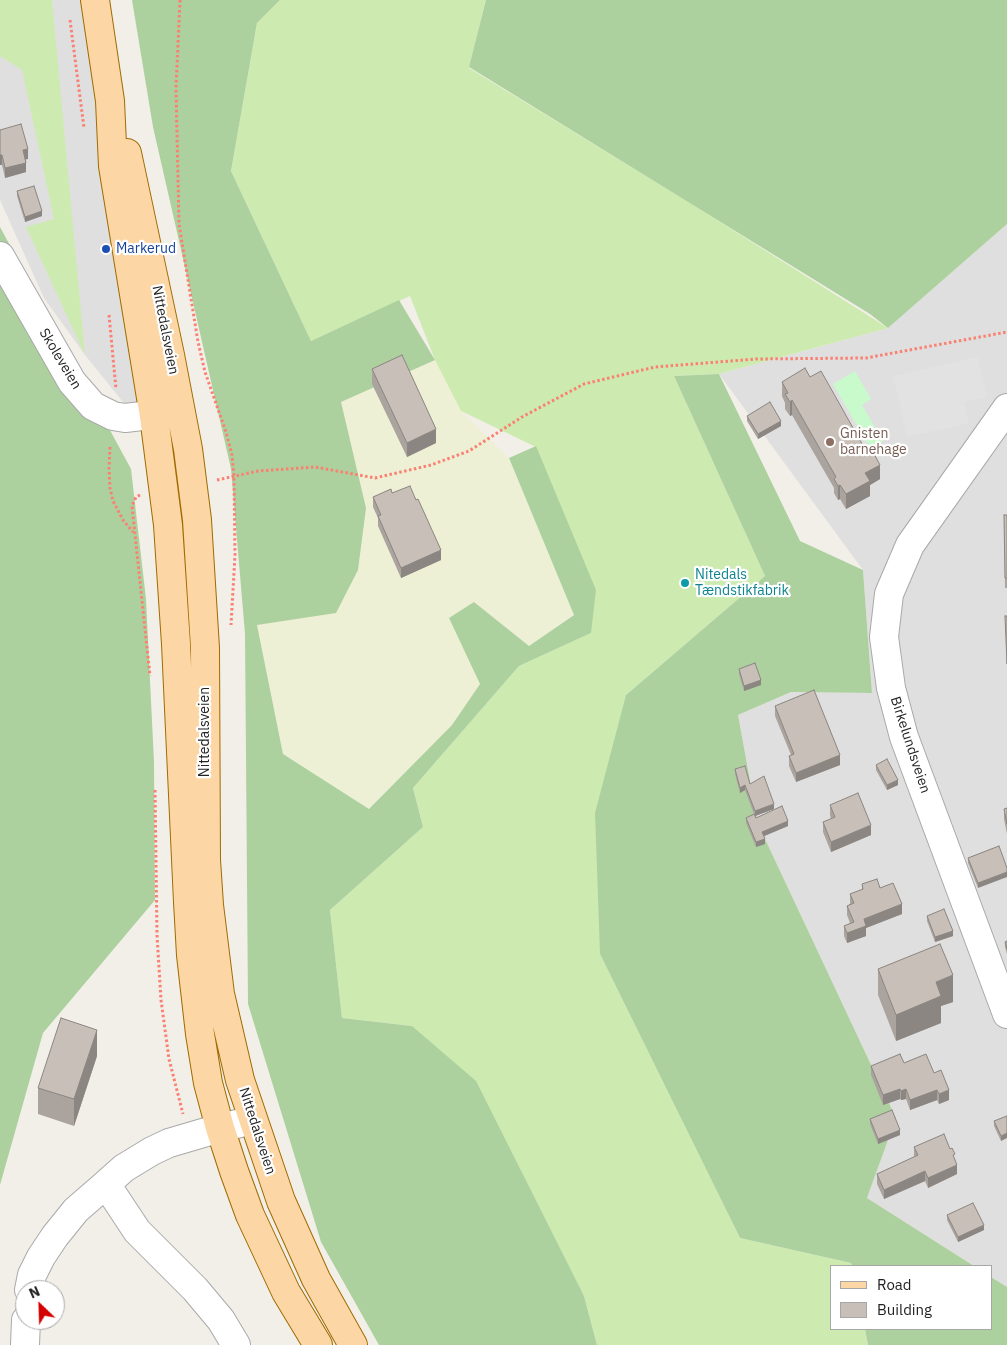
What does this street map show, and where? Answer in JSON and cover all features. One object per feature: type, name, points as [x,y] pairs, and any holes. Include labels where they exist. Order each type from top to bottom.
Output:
[{"type":"main road","name":"Nittedalsveien","points":[[96,0],[110,101],[113,166],[164,488],[172,571],[192,955],[200,1034],[208,1083],[220,1128],[254,1222],[286,1292],[318,1345]]},
{"type":"main road","name":"Nittedalsveien","points":[[110,101],[132,170],[158,290],[188,449],[197,520],[204,648],[206,860],[214,952],[224,1013],[240,1080],[281,1201],[316,1279],[353,1345]]},
{"type":"street","name":"Skoleveien","points":[[0,256],[72,382],[93,406],[114,416],[125,418],[154,416],[181,411]]},
{"type":"street","name":"Birkelundsveien","points":[[1004,998],[904,737],[891,688],[884,637],[889,594],[910,545],[1007,408]]},
{"type":"street","points":[[31,1280],[41,1257],[54,1236],[76,1210],[124,1168],[169,1143],[253,1120]]},
{"type":"street","points":[[106,1184],[137,1231],[195,1289],[221,1320],[236,1345]]},
{"type":"street","points":[[25,1345],[26,1330]]},
{"type":"path","points":[[180,0],[176,88],[179,224],[204,372],[226,432],[232,455],[235,570],[231,629]]},
{"type":"path","points":[[208,482],[258,471],[315,467],[375,478],[431,465],[469,451],[522,417],[584,384],[655,367],[756,359],[866,358],[1007,332]]},
{"type":"path","points":[[110,446],[110,488],[113,501],[123,520],[134,533],[132,506],[136,497],[148,492]]},
{"type":"shaded area","points":[[0,0],[87,0],[169,459],[85,355],[44,298],[0,200]]},
{"type":"shaded area","points":[[1007,224],[1007,1287],[992,1278],[992,1265],[972,1265],[867,1198],[896,1118],[758,824],[738,715],[791,692],[872,693],[863,570],[719,374],[888,328]]},
{"type":"shaded area","points":[[978,357],[987,397],[964,402],[969,423],[907,437],[893,376]]},
{"type":"green space","points":[[0,0],[52,0],[85,355],[26,227],[54,219],[22,70],[0,56]]},
{"type":"green space","points":[[132,0],[280,0],[257,23],[231,171],[311,341],[399,300],[435,360],[341,402],[366,508],[358,570],[336,613],[257,625],[283,754],[369,809],[452,725],[480,684],[449,618],[474,602],[529,646],[574,615],[509,458],[536,446],[596,590],[591,633],[519,666],[413,788],[423,827],[330,910],[342,1018],[412,1026],[476,1081],[584,1296],[597,1345],[379,1345],[321,1242],[248,1004],[245,634],[231,469],[153,127]]},
{"type":"green space","points":[[280,0],[486,0],[469,68],[687,201],[888,328],[719,374],[674,376],[765,576],[626,695],[600,954],[740,1238],[851,1263],[852,1265],[830,1265],[830,1330],[865,1330],[868,1345],[597,1345],[584,1296],[412,1026],[342,1018],[330,910],[423,827],[413,788],[519,666],[591,633],[536,447],[461,411],[435,360],[410,296],[311,341],[231,171],[257,23]]},
{"type":"green space","points":[[486,0],[1007,0],[1007,224],[888,328],[870,314],[469,67]]},
{"type":"green space","points":[[0,227],[131,469],[146,599],[154,762],[155,900],[43,1033],[0,1185]]},
{"type":"green space","points":[[435,360],[461,411],[509,458],[574,614],[529,646],[474,602],[480,684],[452,725],[369,809],[283,754],[257,625],[336,612],[366,509],[340,402]]},
{"type":"green space","points":[[855,371],[871,399],[862,405],[883,441],[870,448],[833,384]]},
{"type":"green space","points":[[719,374],[800,541],[863,570],[872,693],[791,692],[738,715],[758,824],[896,1118],[867,1198],[972,1265],[852,1265],[851,1263],[740,1238],[600,954],[595,813],[626,695],[765,576],[674,376]]},
{"type":"green space","points":[[992,1278],[1007,1287],[1007,1345],[868,1345],[865,1330],[992,1330]]},
{"type":"building","points":[[21,124],[28,149],[23,150],[26,163],[5,168],[2,155],[0,155],[0,130]]},
{"type":"building","points":[[34,186],[42,211],[25,217],[17,191]]},
{"type":"building","points":[[402,355],[436,429],[407,443],[372,369]]},
{"type":"building","points":[[805,368],[810,377],[821,371],[866,451],[871,448],[880,465],[865,473],[870,481],[846,494],[840,485],[838,486],[834,479],[836,477],[792,400],[790,402],[785,394],[788,393],[782,382]]},
{"type":"building","points":[[770,402],[781,421],[758,434],[747,416]]},
{"type":"building","points":[[410,486],[416,500],[418,499],[441,550],[401,568],[378,516],[381,515],[373,497],[391,489],[392,493]]},
{"type":"building","points":[[1004,515],[1007,515],[1007,578],[1005,578]]},
{"type":"building","points":[[1005,616],[1007,616],[1007,664]]},
{"type":"building","points":[[755,663],[761,680],[744,686],[739,669]]},
{"type":"building","points":[[814,690],[840,755],[796,773],[789,756],[794,754],[775,706]]},
{"type":"building","points":[[887,759],[898,780],[887,785],[876,765]]},
{"type":"building","points":[[745,766],[750,784],[764,776],[774,804],[755,811],[745,785],[740,788],[735,769]]},
{"type":"building","points":[[858,793],[871,825],[831,842],[823,822],[835,817],[830,805]]},
{"type":"building","points":[[782,806],[788,821],[762,832],[765,839],[756,842],[746,818],[754,814],[756,818]]},
{"type":"building","points":[[1007,808],[1007,824],[1004,809]]},
{"type":"building","points":[[999,846],[1007,872],[978,883],[968,858]]},
{"type":"building","points":[[877,879],[880,888],[893,883],[902,904],[864,919],[866,926],[847,933],[844,926],[854,922],[847,906],[854,903],[850,894],[863,889],[862,884]]},
{"type":"building","points":[[944,909],[953,931],[935,937],[927,916]]},
{"type":"building","points":[[940,944],[953,975],[936,982],[941,996],[896,1015],[878,969]]},
{"type":"building","points":[[61,1018],[97,1030],[74,1099],[38,1088]]},
{"type":"building","points":[[900,1054],[904,1063],[926,1054],[934,1073],[941,1070],[949,1090],[939,1094],[937,1090],[910,1100],[906,1089],[901,1091],[900,1089],[883,1095],[871,1066]]},
{"type":"building","points":[[892,1110],[900,1130],[878,1139],[870,1119]]},
{"type":"building","points":[[1007,1116],[1007,1133],[1001,1136],[994,1121]]},
{"type":"building","points":[[944,1134],[950,1149],[952,1148],[955,1154],[953,1155],[957,1165],[928,1178],[925,1171],[884,1190],[877,1174],[918,1155],[914,1147]]},
{"type":"building","points":[[973,1203],[984,1225],[958,1237],[947,1215]]},
{"type":"place","name":"Markerud","points":[[106,249]]},
{"type":"place","name":"Gnisten barnehage","points":[[830,442]]},
{"type":"place","name":"Nitedals Tændstikfabrik","points":[[685,583]]}]
